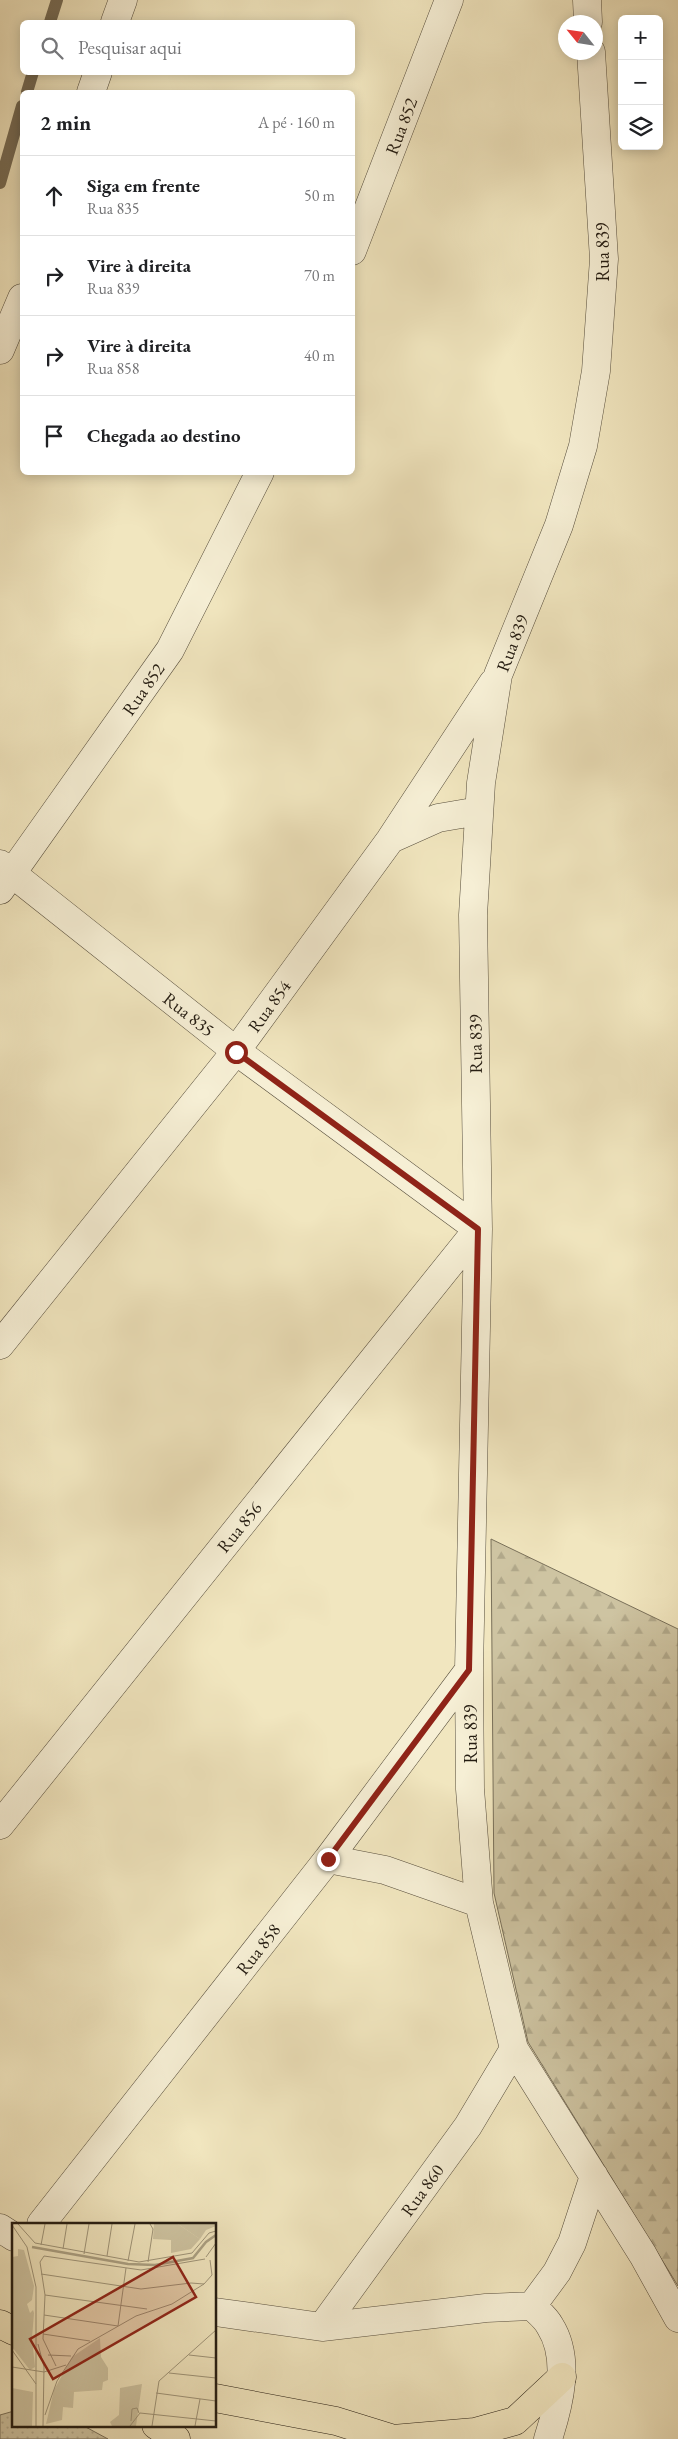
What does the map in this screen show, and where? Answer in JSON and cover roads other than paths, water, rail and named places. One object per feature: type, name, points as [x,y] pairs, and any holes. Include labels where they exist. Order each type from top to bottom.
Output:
[{"type":"main road","points":[[0,2324],[12,2330]]},
{"type":"main road","points":[[216,2398],[336,2421],[394,2439],[475,2432],[514,2421],[562,2377]]},
{"type":"main road","points":[[157,2426],[176,2439]]},
{"type":"street","points":[[116,20],[123,0]]},
{"type":"street","name":"Rua 852","points":[[355,243],[449,0]]},
{"type":"street","points":[[587,0],[588,15]]},
{"type":"street","name":"Rua 839","points":[[592,60],[604,259],[596,371],[583,446],[559,525],[498,675],[481,783],[473,915],[478,1229],[469,1670],[470,1789],[479,1903],[514,2049],[554,2117],[594,2176],[643,2255],[678,2318]]},
{"type":"street","points":[[92,90],[97,75]]},
{"type":"street","points":[[0,350],[20,303]]},
{"type":"street","name":"Rua 852","points":[[4,876],[170,650],[258,475]]},
{"type":"street","name":"Rua 854","points":[[0,1345],[236,1052],[390,840],[498,675]]},
{"type":"street","points":[[390,840],[438,818],[480,811]]},
{"type":"street","name":"Rua 835","points":[[4,876],[236,1052],[478,1229]]},
{"type":"street","name":"Rua 856","points":[[0,1825],[478,1229]]},
{"type":"street","name":"Rua 858","points":[[42,2223],[328,1859],[469,1670]]},
{"type":"street","points":[[328,1859],[385,1870],[479,1903]]},
{"type":"street","name":"Rua 860","points":[[322,2327],[468,2126],[514,2049]]},
{"type":"street","points":[[532,2306],[556,2272],[572,2243],[594,2176]]},
{"type":"street","points":[[0,2228],[12,2237]]},
{"type":"street","points":[[216,2312],[322,2327],[486,2308],[532,2306]]},
{"type":"street","points":[[532,2306],[550,2326],[560,2351],[562,2377],[548,2439]]},
{"type":"waterway","points":[[51,20],[57,0]]},
{"type":"waterway","points":[[28,90],[32,75]]},
{"type":"waterway","points":[[0,183],[20,113]]}]
